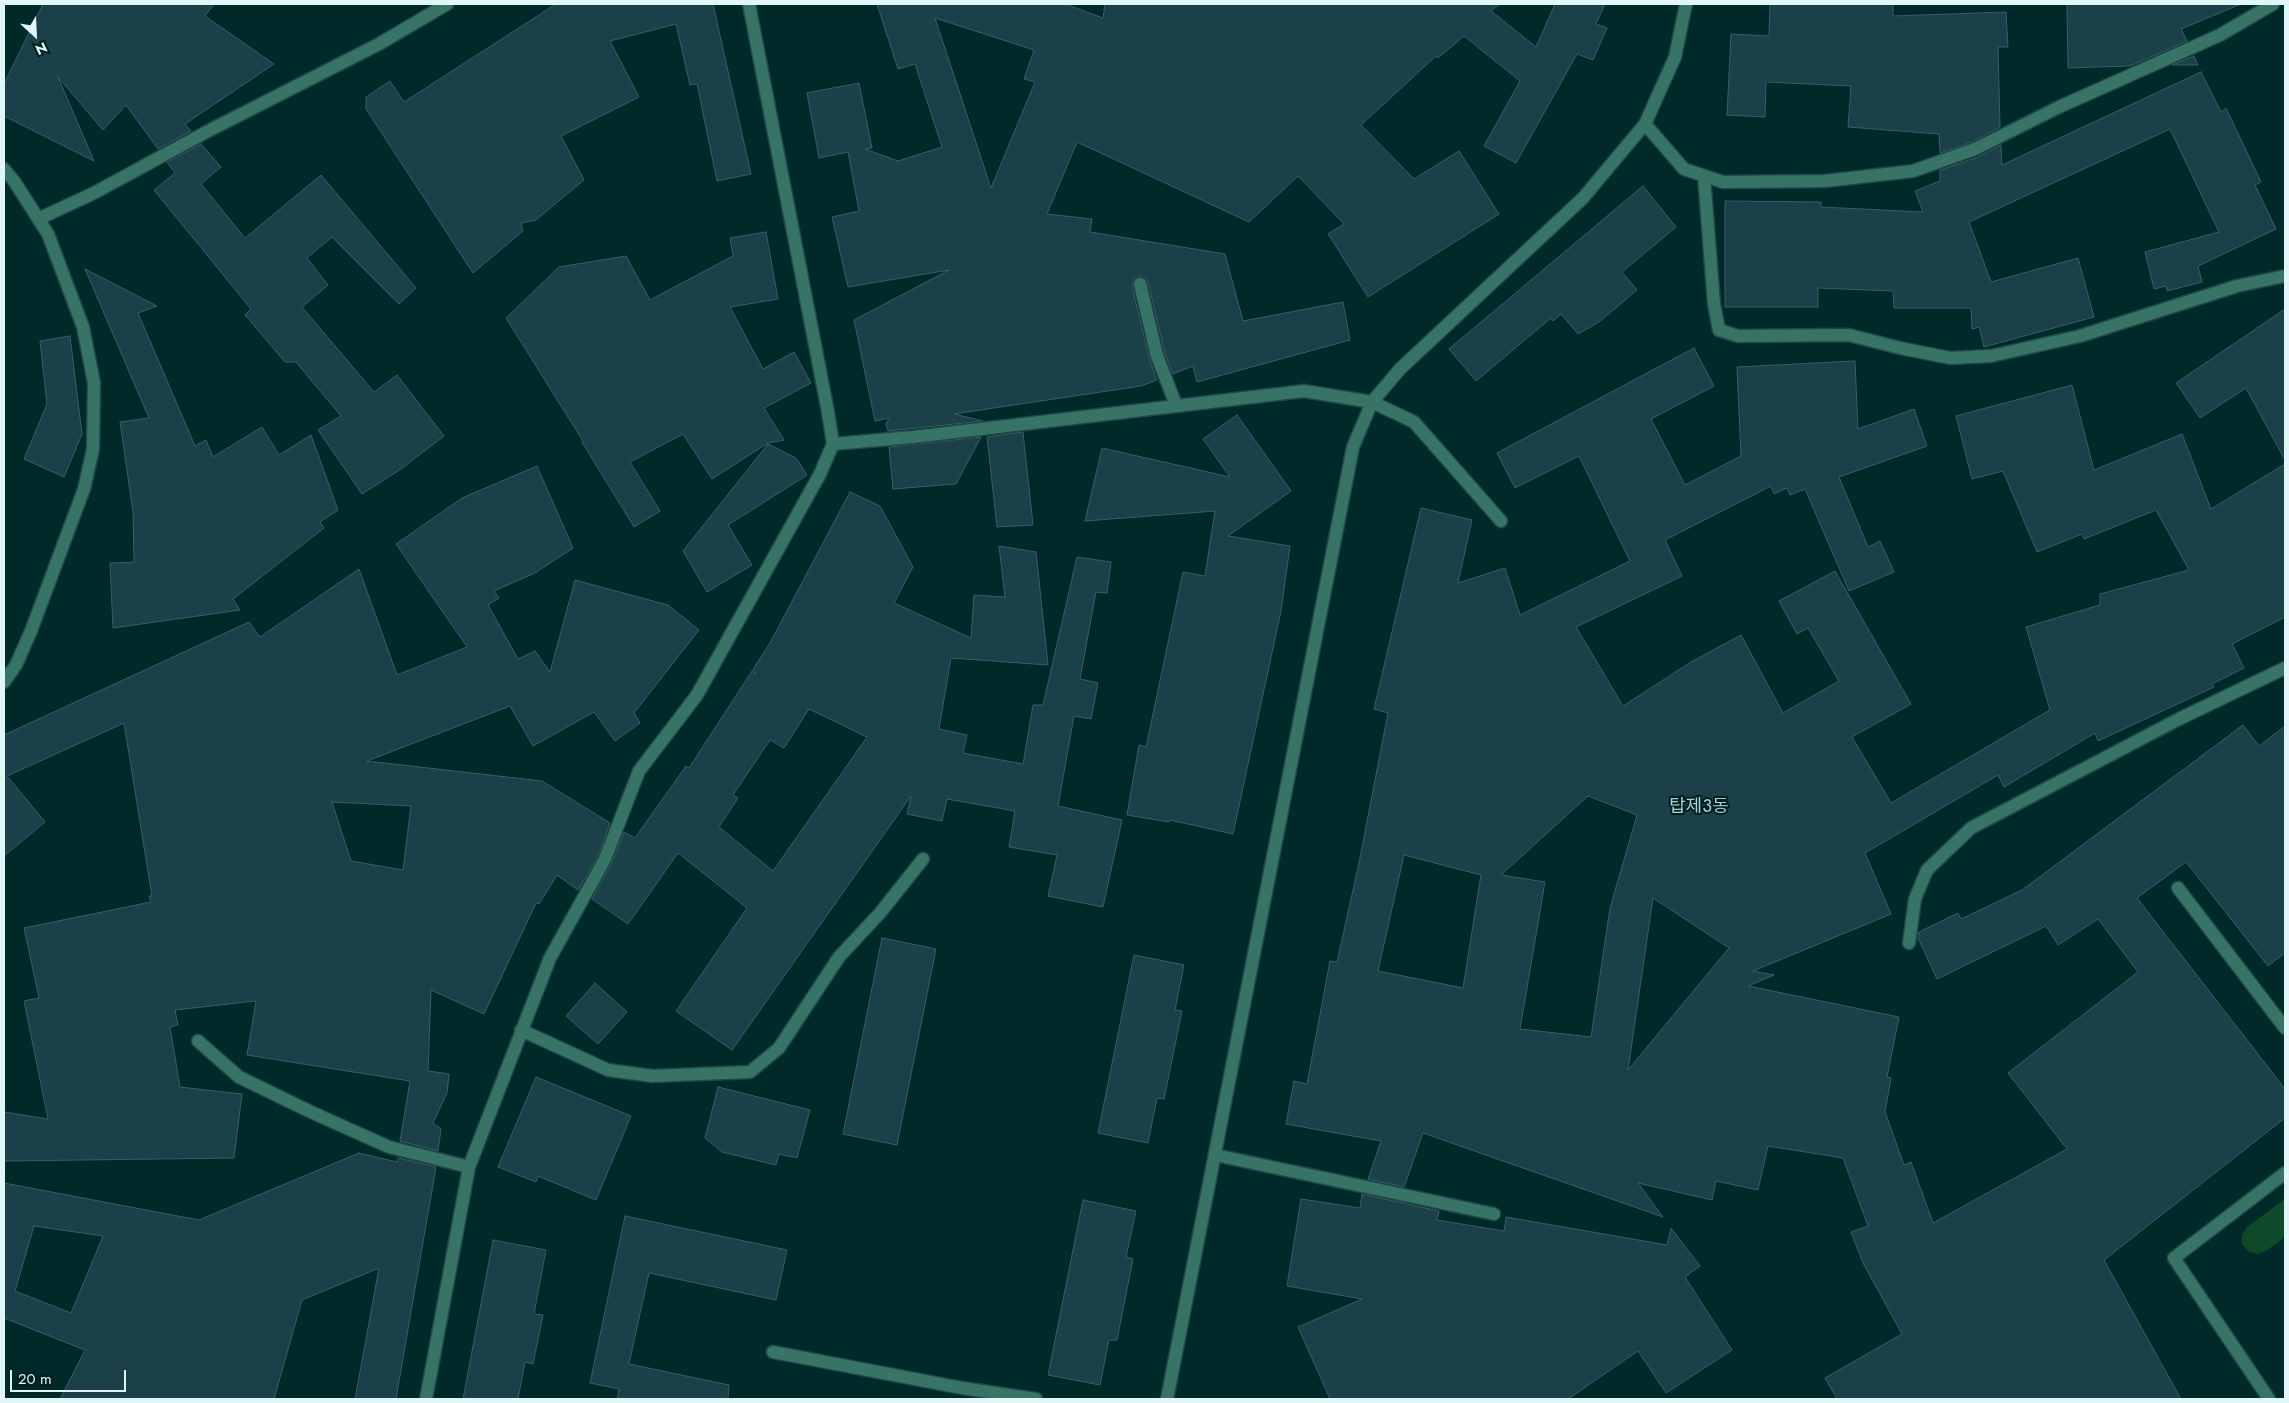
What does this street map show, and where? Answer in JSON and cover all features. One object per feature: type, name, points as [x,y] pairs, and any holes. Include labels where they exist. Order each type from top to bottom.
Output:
[{"type":"street","points":[[38,219],[94,193],[210,130],[379,44],[447,4]]},
{"type":"street","points":[[426,1399],[469,1167],[550,958],[605,859],[639,771],[697,695],[816,482],[833,444],[749,4]]},
{"type":"street","points":[[1167,1399],[1353,447],[1372,402],[1400,369],[1583,198],[1644,124],[1675,57],[1686,4]]},
{"type":"street","points":[[1644,124],[1684,169],[1723,182],[1825,181],[1914,171],[1975,149],[2059,107],[2220,35],[2273,4]]},
{"type":"street","points":[[4,169],[14,181],[48,234],[82,326],[94,382],[93,449],[84,489],[16,665],[4,682]]},
{"type":"street","points":[[1704,176],[1714,304],[1719,330],[1738,336],[1849,335],[1950,358],[1991,356],[2080,336],[2237,286],[2285,276]]},
{"type":"street","points":[[1140,284],[1157,356],[1176,406]]},
{"type":"street","points":[[833,444],[913,437],[1304,391],[1372,402],[1414,422],[1502,521]]},
{"type":"street","points":[[1909,942],[1915,900],[1927,870],[1971,828],[2178,719],[2285,668]]},
{"type":"street","points":[[521,1030],[608,1070],[652,1076],[750,1072],[779,1048],[839,957],[880,913],[923,860]]},
{"type":"street","points":[[2178,888],[2285,1028]]},
{"type":"street","points":[[198,1041],[239,1077],[311,1112],[389,1147],[469,1167]]},
{"type":"street","points":[[1215,1155],[1494,1214]]},
{"type":"street","points":[[2269,1399],[2174,1258],[2285,1173]]},
{"type":"street","points":[[773,1352],[962,1388],[1036,1399]]},
{"type":"green space","points":[[2285,1199],[2285,1237],[2266,1251],[2257,1254],[2248,1251],[2242,1244],[2242,1235],[2247,1227]]},
{"type":"building","points":[[43,4],[214,4],[205,16],[274,64],[185,124],[191,131],[158,149],[126,105],[103,130],[58,77],[94,161],[4,116],[4,84]]},
{"type":"building","points":[[556,4],[713,4],[751,174],[717,181],[697,84],[690,85],[676,24],[610,41],[639,97],[561,136],[584,180],[536,220],[521,223],[523,231],[473,273],[366,109],[366,97],[390,81],[404,102]]},
{"type":"building","points":[[877,4],[1065,4],[1103,18],[1105,4],[1500,4],[1491,11],[1536,47],[1555,4],[1605,4],[1596,24],[1607,28],[1593,60],[1577,54],[1516,163],[1484,146],[1520,81],[1464,36],[1438,58],[1436,56],[1361,125],[1414,179],[1459,151],[1499,214],[1368,297],[1328,234],[1344,224],[1298,176],[1249,222],[1077,142],[1047,214],[1092,219],[1090,232],[1225,254],[1243,321],[1343,302],[1350,340],[1197,382],[1193,366],[1173,374],[1165,354],[1148,282],[1146,278],[1139,276],[1134,278],[1132,286],[1149,358],[1157,380],[1141,386],[954,414],[983,421],[888,431],[886,424],[889,418],[875,421],[854,320],[949,270],[848,287],[832,217],[859,211],[848,152],[819,158],[807,93],[859,83],[872,148],[865,149],[898,161],[942,147],[915,64],[898,69]],"holes":[[[935,18],[1034,50],[1024,79],[1035,82],[991,188]]]},
{"type":"building","points":[[1770,4],[1893,4],[1893,16],[2006,12],[2008,47],[1998,47],[2000,127],[1972,142],[1940,153],[1939,134],[1848,127],[1851,86],[1766,82],[1765,117],[1727,115],[1731,34],[1769,36]]},
{"type":"building","points":[[2067,4],[2241,4],[2181,29],[2187,41],[2130,66],[2068,68]]},
{"type":"building","points":[[2194,56],[2198,65],[2172,65]]},
{"type":"building","points":[[2201,72],[2221,112],[2226,108],[2261,182],[2255,185],[2276,229],[2198,266],[2202,282],[2167,291],[2166,286],[2154,289],[2145,252],[2219,232],[2170,129],[1969,222],[1991,282],[2078,258],[2094,317],[1984,347],[1979,327],[1972,329],[1971,308],[1894,308],[1893,291],[1818,288],[1818,307],[1725,307],[1725,201],[1821,202],[1821,207],[1923,212],[1915,191],[1940,181],[1940,170],[1978,157],[2001,145],[2002,165]]},
{"type":"building","points":[[201,144],[221,167],[201,184],[245,238],[321,175],[416,288],[399,304],[332,237],[307,258],[328,285],[302,307],[374,392],[397,375],[444,436],[401,469],[362,494],[318,430],[341,416],[296,362],[285,362],[245,315],[251,309],[154,190],[175,173],[167,162]]},
{"type":"building","points":[[1643,186],[1676,227],[1622,272],[1637,290],[1599,322],[1578,334],[1561,314],[1553,321],[1551,318],[1476,381],[1449,349]]},
{"type":"building","points":[[766,232],[778,299],[730,307],[763,369],[794,352],[811,383],[764,408],[784,440],[768,443],[712,479],[683,434],[630,462],[660,511],[634,527],[506,318],[559,267],[626,256],[650,300],[733,256],[730,238]]},
{"type":"building","points":[[85,269],[157,306],[138,313],[195,446],[206,440],[213,457],[262,427],[279,455],[311,435],[338,510],[320,522],[324,528],[233,599],[240,610],[113,628],[110,563],[134,562],[133,512],[120,422],[149,418]]},
{"type":"building","points":[[2285,309],[2285,460],[2246,388],[2200,418],[2176,383]]},
{"type":"building","points":[[70,336],[82,434],[64,477],[24,459],[47,404],[40,341]]},
{"type":"building","points":[[1694,348],[1714,386],[1651,419],[1685,485],[1741,456],[1737,367],[1855,361],[1858,429],[1914,409],[1927,446],[1839,477],[1868,547],[1880,541],[1894,572],[1849,591],[1805,489],[1790,495],[1787,488],[1774,494],[1771,486],[1665,540],[1682,576],[1576,627],[1623,706],[1691,662],[1741,635],[1783,713],[1839,681],[1808,628],[1797,634],[1779,601],[1835,571],[1911,704],[1852,737],[1891,803],[2050,710],[2026,627],[2100,605],[2100,594],[2189,570],[2156,510],[2084,539],[2082,534],[2037,552],[2003,471],[1972,479],[1956,416],[2072,385],[2094,470],[2182,434],[2211,509],[2285,464],[2285,617],[2232,644],[2244,668],[2212,684],[2214,687],[2098,741],[2095,733],[2004,787],[1998,775],[1865,853],[1891,914],[1753,971],[1774,975],[1748,986],[1899,1017],[1887,1077],[1891,1078],[1885,1112],[1904,1165],[1911,1162],[1933,1223],[2067,1149],[2008,1073],[2138,972],[2098,919],[2058,945],[2046,926],[1937,979],[1918,938],[1919,932],[1958,913],[1961,919],[2022,890],[2243,725],[2259,746],[2285,726],[2285,953],[2268,966],[2186,862],[2137,898],[2285,1089],[2285,1118],[2104,1260],[2181,1399],[1837,1399],[1825,1378],[1902,1334],[1863,1263],[1851,1232],[1868,1226],[1843,1158],[1768,1146],[1758,1190],[1716,1181],[1712,1200],[1638,1183],[1663,1217],[1423,1133],[1404,1187],[1368,1179],[1381,1141],[1286,1124],[1294,1081],[1307,1084],[1330,961],[1337,962],[1359,863],[1388,713],[1374,709],[1421,508],[1472,520],[1458,583],[1505,568],[1520,615],[1630,561],[1579,456],[1515,488],[1497,453]],"holes":[[[1588,796],[1637,815],[1610,908],[1591,1037],[1520,1029],[1545,882],[1501,875]],[[1404,855],[1481,875],[1463,988],[1378,971]],[[1653,898],[1729,948],[1628,1070]]]},
{"type":"building","points":[[1237,415],[1291,491],[1228,536],[1290,546],[1281,611],[1233,834],[1170,820],[1169,822],[1127,815],[1139,745],[1146,747],[1183,572],[1205,576],[1215,511],[1085,521],[1102,448],[1230,477],[1203,439]]},
{"type":"building","points":[[1023,432],[1033,525],[997,527],[987,437]]},
{"type":"building","points":[[981,437],[956,484],[893,489],[889,447]]},
{"type":"building","points":[[768,444],[796,458],[807,475],[728,525],[752,565],[707,592],[683,551]]},
{"type":"building","points":[[537,466],[573,548],[535,573],[494,591],[499,598],[488,605],[518,659],[535,651],[550,672],[575,580],[668,605],[699,630],[634,713],[640,723],[615,741],[594,712],[533,746],[510,706],[367,761],[542,781],[610,823],[598,856],[578,890],[557,875],[539,904],[536,903],[484,1014],[431,990],[428,1071],[449,1074],[447,1093],[433,1123],[441,1129],[438,1151],[400,1141],[410,1081],[247,1055],[256,1001],[175,1010],[178,1025],[170,1027],[180,1087],[242,1094],[234,1158],[4,1161],[4,1112],[48,1119],[24,1001],[39,998],[24,928],[151,902],[149,896],[152,896],[124,723],[7,776],[45,822],[4,856],[4,735],[249,622],[260,637],[359,569],[397,675],[467,647],[396,544],[462,498]],"holes":[[[332,802],[411,806],[403,870],[351,861]]]},
{"type":"building","points":[[850,492],[880,506],[913,567],[894,603],[971,638],[974,595],[1005,597],[999,546],[1036,552],[1048,665],[951,658],[939,729],[967,735],[963,753],[1023,764],[1033,705],[1043,705],[1077,557],[1111,562],[1107,593],[1096,592],[1080,679],[1098,683],[1091,719],[1074,716],[1058,806],[1122,820],[1103,907],[1048,896],[1057,855],[1009,847],[1015,811],[947,799],[942,821],[907,814],[911,796],[732,1050],[676,1011],[747,908],[678,853],[628,924],[592,899],[612,863],[624,832],[635,838],[686,766],[689,768],[752,671],[756,674],[753,669],[770,643]],"holes":[[[809,709],[867,737],[773,871],[719,827],[738,798],[733,795],[770,740],[784,748]]]},
{"type":"building","points":[[882,938],[936,949],[897,1145],[843,1134]]},
{"type":"building","points":[[1134,955],[1184,965],[1175,1010],[1182,1011],[1164,1099],[1157,1098],[1148,1143],[1098,1133]]},
{"type":"building","points":[[595,983],[627,1012],[598,1044],[566,1016]]},
{"type":"building","points":[[536,1077],[631,1116],[596,1200],[538,1176],[536,1182],[498,1167]]},
{"type":"building","points":[[718,1087],[810,1110],[797,1158],[779,1154],[776,1165],[722,1152],[705,1138]]},
{"type":"building","points":[[359,1153],[397,1162],[398,1158],[436,1167],[396,1399],[355,1399],[379,1268],[302,1300],[274,1399],[60,1399],[85,1350],[4,1318],[4,1183],[199,1220]],"holes":[[[34,1226],[103,1236],[71,1313],[15,1291]]]},
{"type":"building","points":[[1362,1194],[1439,1211],[1437,1220],[1504,1231],[1506,1217],[1667,1245],[1671,1228],[1700,1266],[1685,1277],[1732,1350],[1666,1393],[1638,1351],[1568,1399],[1330,1399],[1298,1327],[1362,1299],[1287,1286],[1301,1199],[1360,1208]]},
{"type":"building","points":[[1083,1200],[1136,1211],[1126,1257],[1133,1259],[1117,1340],[1109,1340],[1100,1385],[1048,1375]]},
{"type":"building","points":[[625,1216],[787,1250],[776,1300],[649,1273],[629,1364],[729,1385],[728,1399],[617,1399],[619,1389],[590,1383]]},
{"type":"building","points":[[493,1240],[546,1250],[534,1314],[543,1315],[533,1364],[525,1362],[518,1399],[463,1399]]},
{"type":"district","name":"탑제3동","points":[[1699,808]]}]
